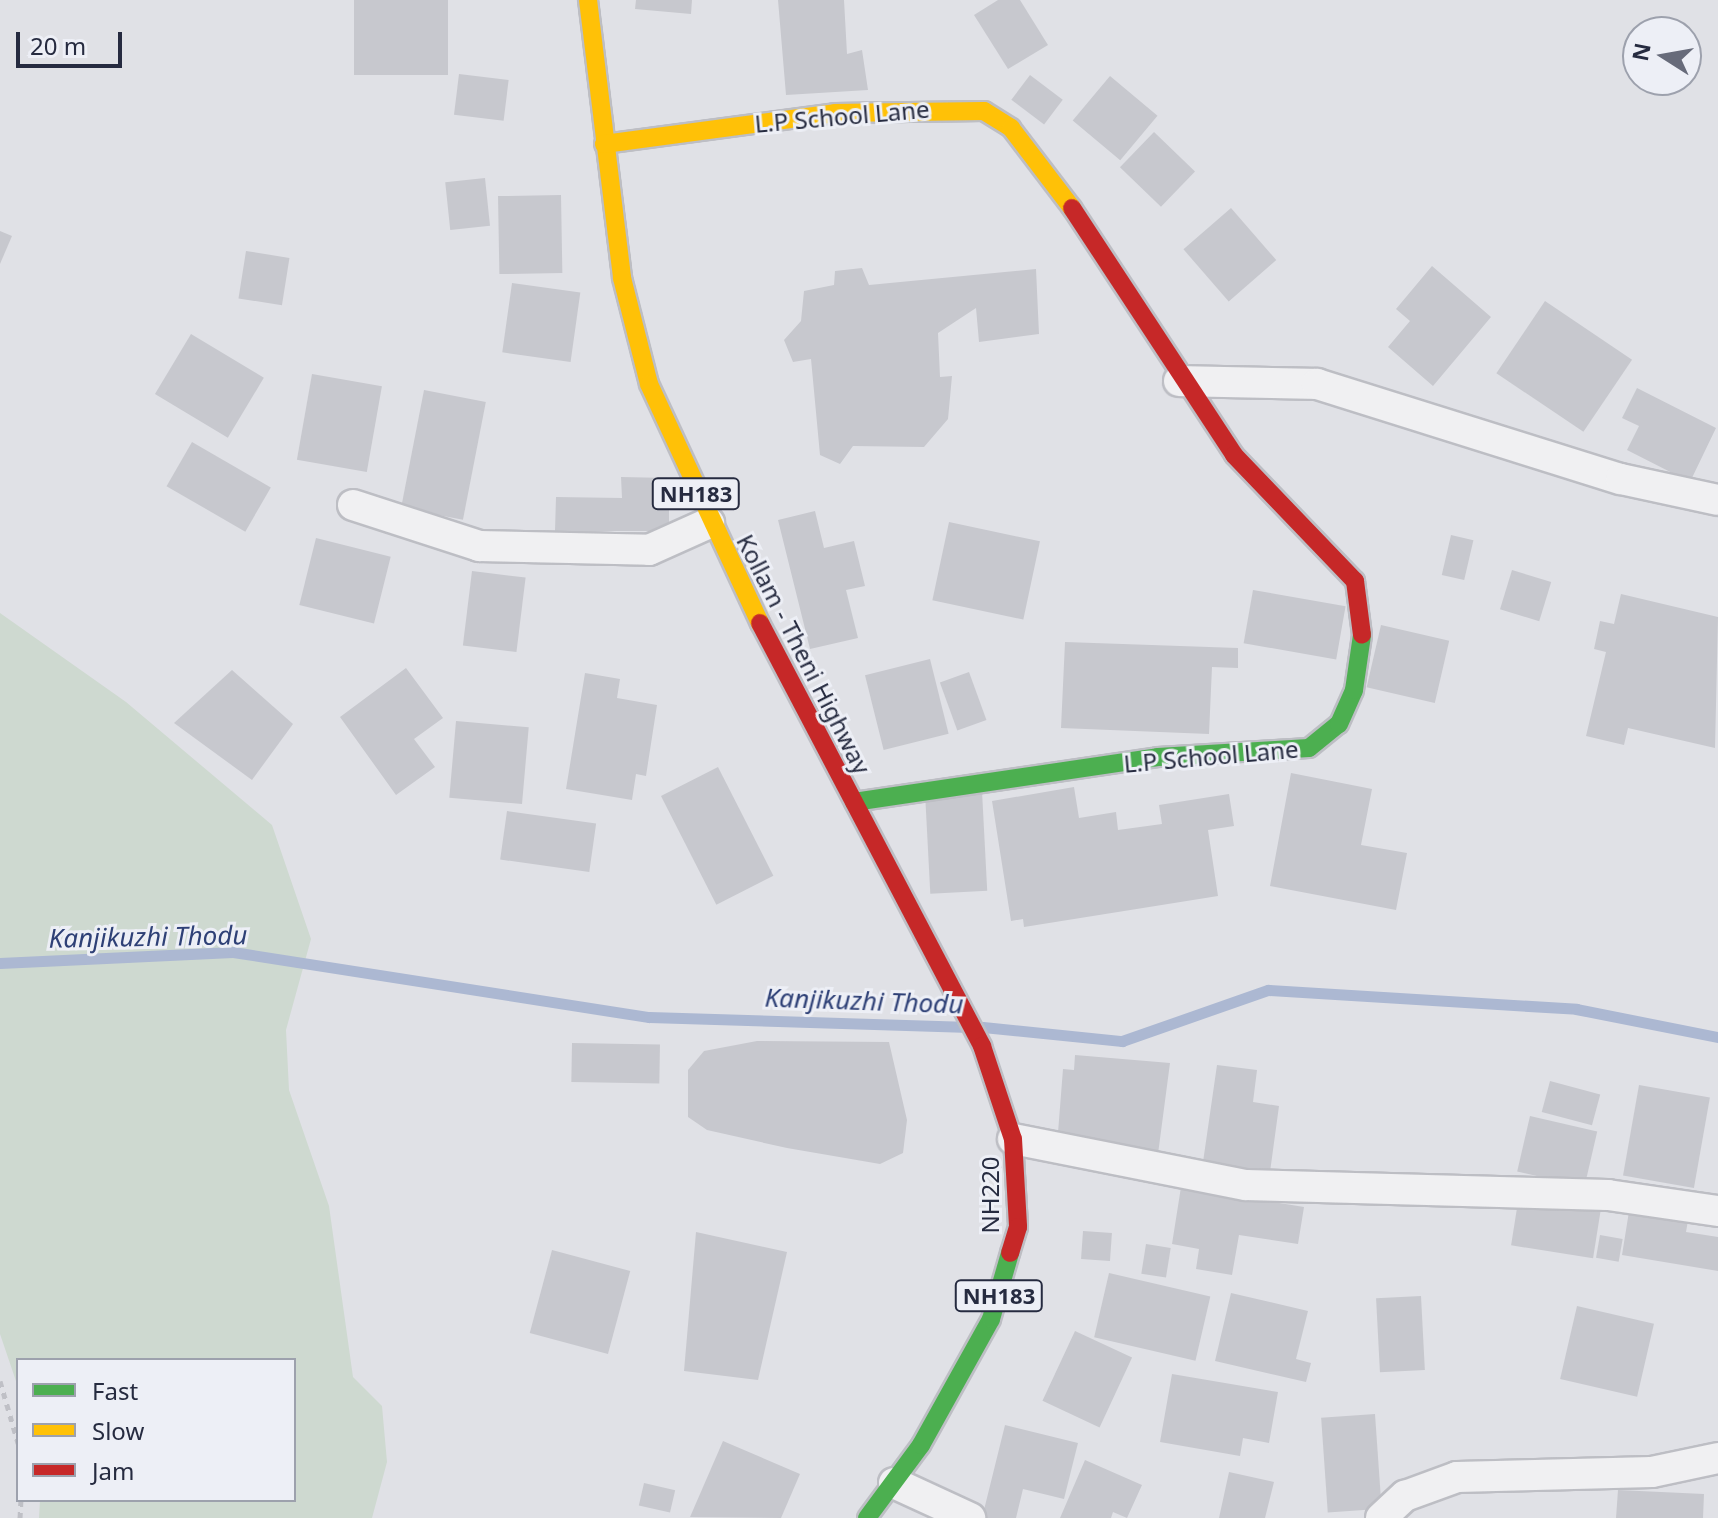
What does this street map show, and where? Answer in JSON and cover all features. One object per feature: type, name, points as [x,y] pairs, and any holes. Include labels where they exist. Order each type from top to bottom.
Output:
[{"type":"main road","name":"Kollam - Theni Highway","points":[[588,0],[604,144],[635,338],[709,523],[854,802],[934,945]]},
{"type":"main road","name":"L.P School Lane","points":[[604,144],[835,113],[984,111],[1011,128],[1047,169],[1179,381],[1265,492],[1340,557],[1355,581],[1363,642],[1339,724],[1309,748],[1278,754],[1158,757],[854,802]]},
{"type":"main road","name":"NH220","points":[[867,1518],[894,1483],[974,1356],[1003,1287],[1018,1227],[1013,1139],[982,1046],[934,945]]},
{"type":"street","points":[[1179,381],[1317,384],[1621,479],[1718,500]]},
{"type":"street","points":[[353,505],[479,546],[649,550],[709,523]]},
{"type":"street","points":[[1013,1139],[1246,1185],[1608,1195],[1718,1211]]},
{"type":"street","points":[[1381,1518],[1405,1496],[1457,1477],[1652,1472],[1718,1458]]},
{"type":"street","points":[[894,1483],[970,1518]]},
{"type":"path","points":[[0,1381],[16,1436]]},
{"type":"shaded area","points":[[0,613],[126,702],[272,825],[311,939],[286,1030],[289,1090],[329,1206],[353,1377],[382,1406],[387,1462],[372,1518],[39,1518],[40,1502],[296,1502],[296,1358],[16,1358],[16,1381],[0,1334]]},
{"type":"building","points":[[354,0],[448,0],[448,75],[354,75]]},
{"type":"building","points":[[636,0],[692,0],[691,14],[635,9]]},
{"type":"building","points":[[778,0],[844,0],[847,54],[862,50],[868,90],[786,95]]},
{"type":"building","points":[[998,0],[1020,0],[1048,45],[1008,69],[974,15]]},
{"type":"building","points":[[459,74],[509,80],[504,121],[454,115]]},
{"type":"building","points":[[1030,75],[1063,100],[1044,124],[1011,100]]},
{"type":"building","points":[[1110,76],[1157,116],[1120,160],[1073,120]]},
{"type":"building","points":[[1154,132],[1195,172],[1161,207],[1120,167]]},
{"type":"building","points":[[485,178],[490,226],[450,230],[445,182]]},
{"type":"building","points":[[561,195],[562,273],[499,274],[498,196]]},
{"type":"building","points":[[1231,208],[1276,260],[1229,301],[1183,249]]},
{"type":"building","points":[[0,231],[12,236],[0,264]]},
{"type":"building","points":[[246,251],[289,258],[282,305],[238,298]]},
{"type":"building","points":[[1432,266],[1491,317],[1433,386],[1388,347],[1410,321],[1396,309]]},
{"type":"building","points":[[862,268],[869,285],[1036,269],[1039,334],[979,342],[976,308],[938,333],[940,377],[952,376],[948,419],[924,447],[853,446],[840,464],[820,455],[811,359],[793,362],[784,340],[801,321],[804,291],[834,285],[835,271]]},
{"type":"building","points":[[512,283],[580,293],[571,362],[502,352]]},
{"type":"building","points":[[1545,301],[1632,360],[1583,432],[1496,373]]},
{"type":"building","points":[[191,334],[264,378],[228,438],[155,394]]},
{"type":"building","points":[[312,374],[382,386],[367,472],[297,460]]},
{"type":"building","points":[[1637,388],[1716,428],[1690,482],[1627,450],[1639,426],[1622,418]]},
{"type":"building","points":[[424,390],[486,402],[463,520],[401,508]]},
{"type":"building","points":[[192,442],[271,488],[245,532],[166,486]]},
{"type":"building","points":[[621,477],[669,478],[669,531],[555,531],[556,497],[622,498]]},
{"type":"building","points":[[815,511],[824,548],[854,541],[865,586],[846,590],[858,638],[810,649],[778,520]]},
{"type":"building","points":[[949,522],[1040,541],[1023,620],[932,600]]},
{"type":"building","points":[[1451,535],[1473,540],[1464,580],[1442,575]]},
{"type":"building","points":[[316,538],[391,557],[374,624],[299,605]]},
{"type":"building","points":[[1512,570],[1551,582],[1539,621],[1500,609]]},
{"type":"building","points":[[472,571],[526,578],[516,652],[463,645]]},
{"type":"building","points":[[1253,590],[1346,606],[1336,660],[1244,643]]},
{"type":"building","points":[[1621,594],[1718,617],[1715,748],[1628,728],[1624,745],[1586,736],[1606,652],[1594,649],[1600,621],[1614,624]]},
{"type":"building","points":[[1381,625],[1449,641],[1435,703],[1367,687]]},
{"type":"building","points":[[1065,642],[1238,648],[1238,668],[1212,667],[1209,734],[1061,728]]},
{"type":"building","points":[[930,659],[949,734],[884,750],[865,675]]},
{"type":"building","points":[[406,668],[443,718],[414,739],[435,767],[396,795],[340,717]]},
{"type":"building","points":[[232,670],[293,724],[252,780],[174,723]]},
{"type":"building","points":[[969,672],[986,720],[957,731],[940,683]]},
{"type":"building","points":[[585,673],[620,679],[617,698],[657,705],[646,776],[636,774],[632,800],[566,789]]},
{"type":"building","points":[[456,721],[529,727],[522,804],[449,798]]},
{"type":"building","points":[[718,767],[773,876],[716,905],[661,796]]},
{"type":"building","points":[[1291,773],[1372,789],[1361,845],[1407,853],[1396,910],[1270,886]]},
{"type":"building","points":[[1074,787],[1079,818],[1116,812],[1118,830],[1162,824],[1159,805],[1229,794],[1234,826],[1208,830],[1218,896],[1024,927],[1023,919],[1011,921],[992,801]]},
{"type":"building","points":[[982,791],[987,891],[930,894],[925,794]]},
{"type":"building","points":[[507,811],[596,824],[589,872],[500,860]]},
{"type":"building","points":[[757,1041],[889,1042],[907,1120],[903,1153],[880,1164],[707,1130],[688,1117],[688,1070],[704,1051]]},
{"type":"building","points":[[572,1043],[660,1045],[659,1084],[571,1082]]},
{"type":"building","points":[[1075,1055],[1170,1063],[1158,1154],[1056,1158],[1063,1069],[1074,1070]]},
{"type":"building","points":[[1217,1065],[1257,1070],[1253,1102],[1279,1106],[1270,1172],[1203,1162]]},
{"type":"building","points":[[1550,1081],[1600,1094],[1592,1125],[1542,1112]]},
{"type":"building","points":[[1639,1085],[1710,1098],[1694,1188],[1623,1176]]},
{"type":"building","points":[[1530,1116],[1597,1132],[1584,1187],[1517,1172]]},
{"type":"building","points":[[1181,1187],[1304,1207],[1298,1244],[1239,1235],[1232,1275],[1196,1269],[1199,1249],[1172,1244]]},
{"type":"building","points":[[1520,1189],[1602,1202],[1593,1258],[1511,1245]]},
{"type":"building","points":[[1631,1199],[1690,1209],[1686,1232],[1718,1237],[1718,1271],[1622,1255]]},
{"type":"building","points":[[1083,1231],[1112,1233],[1110,1261],[1081,1259]]},
{"type":"building","points":[[696,1232],[787,1252],[758,1380],[684,1371]]},
{"type":"building","points":[[1600,1235],[1623,1239],[1619,1262],[1596,1258]]},
{"type":"building","points":[[1146,1244],[1171,1248],[1166,1278],[1141,1274]]},
{"type":"building","points":[[552,1250],[630,1271],[608,1354],[530,1333]]},
{"type":"building","points":[[1109,1273],[1210,1296],[1195,1361],[1094,1337]]},
{"type":"building","points":[[1231,1293],[1308,1311],[1296,1359],[1311,1363],[1306,1382],[1215,1361]]},
{"type":"building","points":[[1421,1296],[1425,1370],[1380,1372],[1376,1298]]},
{"type":"building","points":[[1577,1306],[1654,1324],[1637,1397],[1560,1379]]},
{"type":"building","points":[[1075,1331],[1132,1358],[1100,1427],[1042,1401]]},
{"type":"building","points":[[1172,1374],[1278,1392],[1269,1443],[1243,1438],[1240,1456],[1160,1442]]},
{"type":"building","points":[[1375,1414],[1382,1509],[1328,1513],[1321,1418]]},
{"type":"building","points":[[1005,1425],[1078,1443],[1064,1499],[1023,1489],[1016,1518],[982,1518]]},
{"type":"building","points":[[723,1441],[800,1474],[781,1518],[690,1517]]},
{"type":"building","points":[[1085,1460],[1142,1485],[1127,1518],[1113,1512],[1111,1518],[1060,1518]]},
{"type":"building","points":[[1229,1472],[1274,1482],[1265,1518],[1219,1518]]},
{"type":"building","points":[[644,1483],[675,1490],[670,1513],[639,1505]]},
{"type":"building","points":[[1618,1490],[1704,1494],[1703,1518],[1616,1518]]},
{"type":"waterway","name":"Kanjikuzhi Thodu","points":[[0,963],[233,952],[649,1017],[962,1027]]},
{"type":"waterway","name":"Kanjikuzhi Thodu","points":[[983,1027],[1122,1041],[1268,990],[1576,1009],[1718,1037]]},
{"type":"traffic: fast","points":[[854,802],[1158,757],[1309,748],[1339,724],[1354,690],[1362,635]]},
{"type":"traffic: fast","points":[[867,1518],[921,1445],[991,1319],[1010,1253]]},
{"type":"traffic: slow","points":[[588,0],[622,278],[649,384],[760,623]]},
{"type":"traffic: slow","points":[[604,144],[835,113],[984,111],[1011,128],[1072,208]]},
{"type":"traffic: jam","points":[[1072,208],[1234,455],[1355,581],[1362,635]]},
{"type":"traffic: jam","points":[[760,623],[982,1046],[1013,1139],[1018,1227],[1010,1253]]}]
